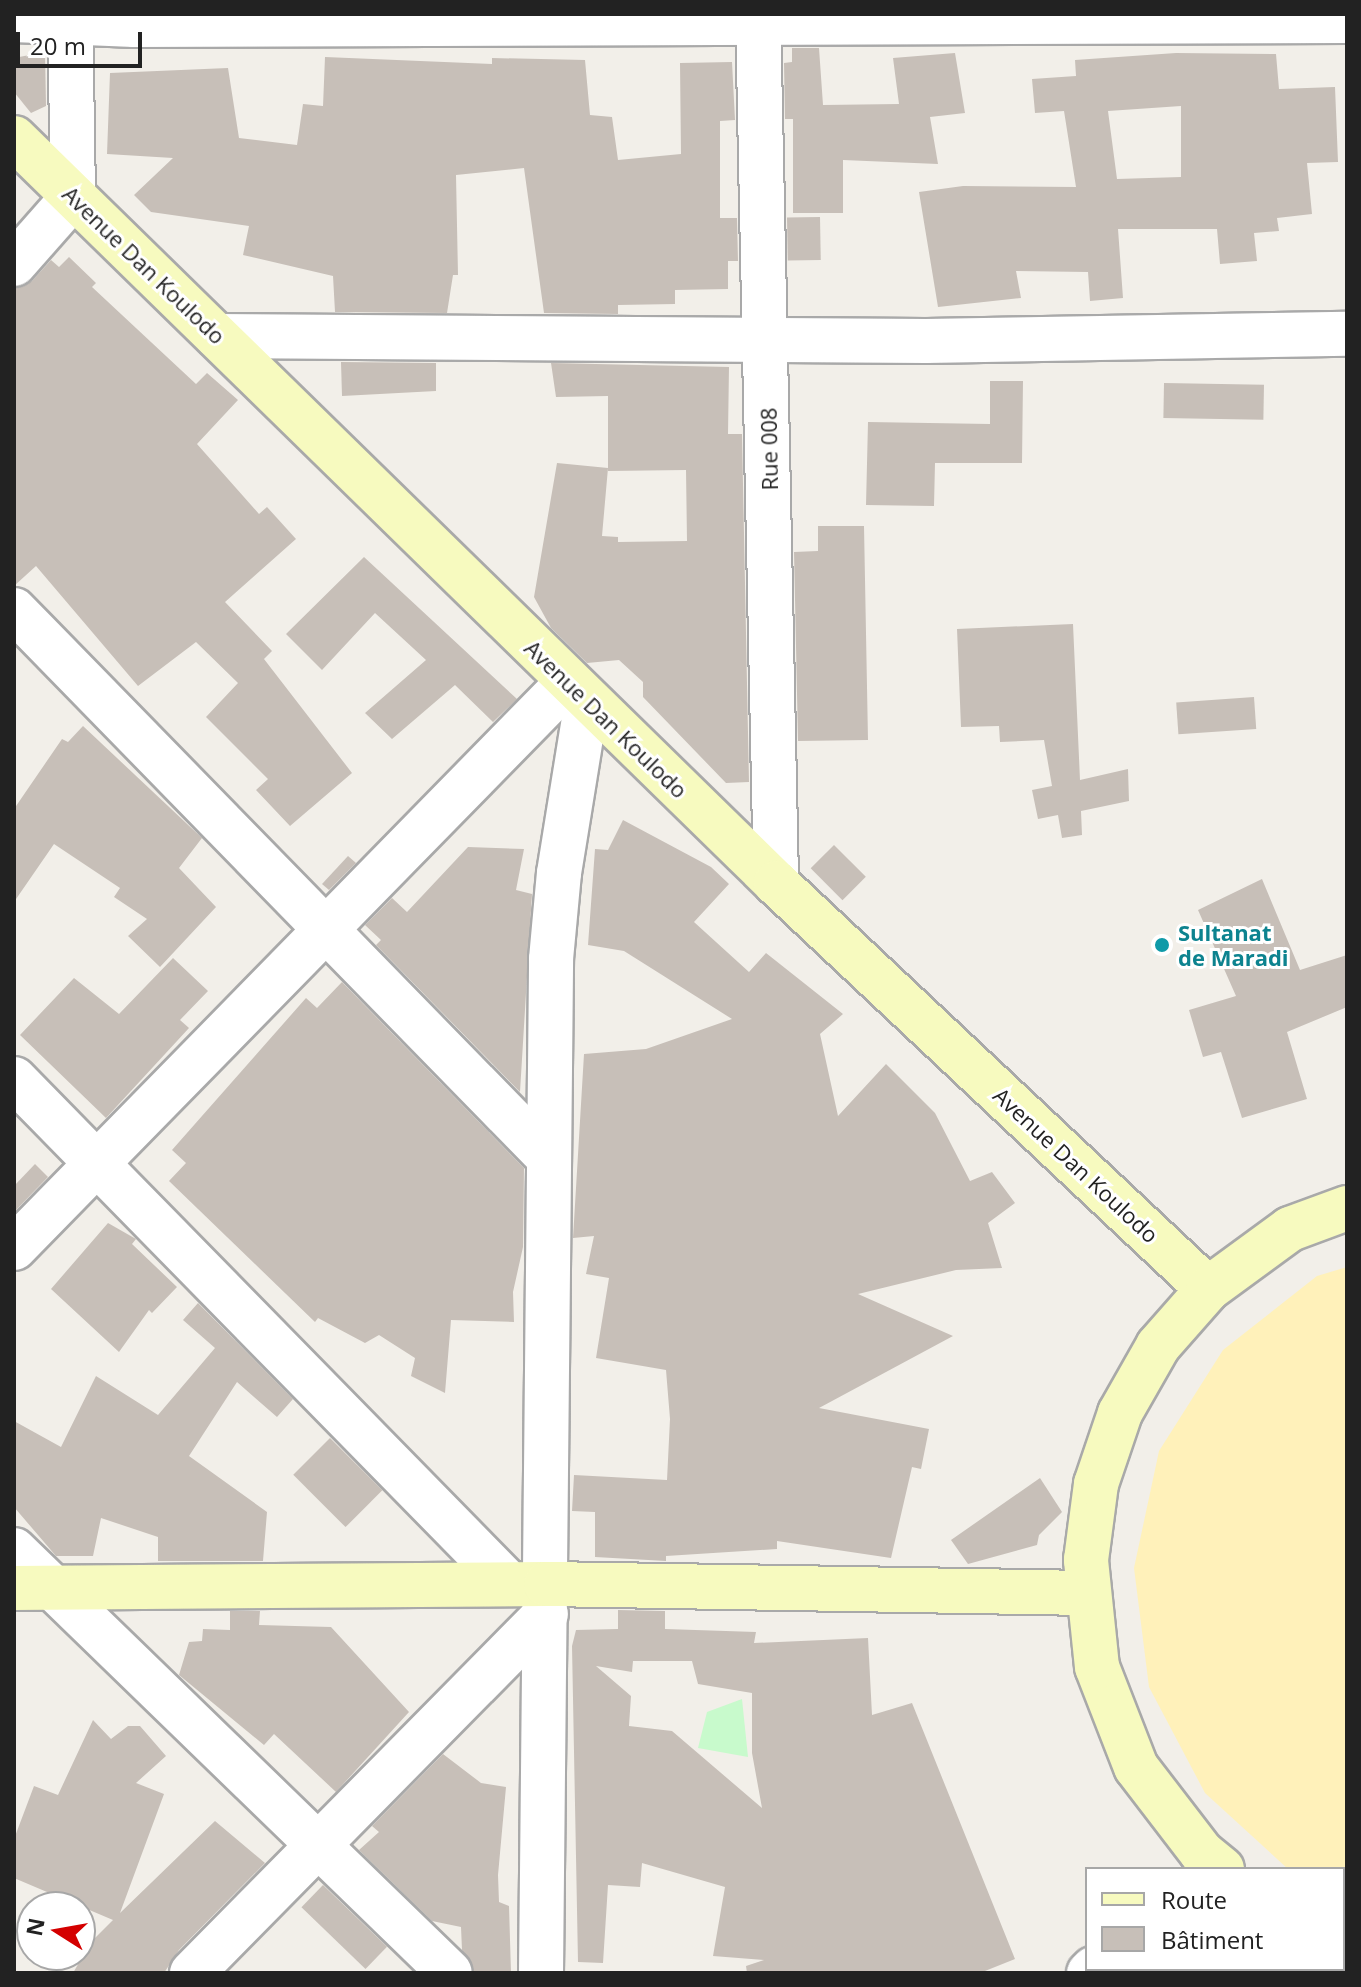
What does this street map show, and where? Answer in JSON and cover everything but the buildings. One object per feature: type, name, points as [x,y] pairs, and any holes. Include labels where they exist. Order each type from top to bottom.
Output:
[{"type":"street","points":[[14,20],[758,18],[1347,21]]},
{"type":"street","name":"Rue 008","points":[[758,18],[776,883]]},
{"type":"street","points":[[14,264],[73,197],[70,19]]},
{"type":"street","name":"Avenue Dan Koulodo","points":[[14,138],[776,883],[1208,1289]]},
{"type":"street","points":[[217,336],[767,341],[1347,334]]},
{"type":"street","points":[[14,610],[323,930],[547,1156]]},
{"type":"street","points":[[14,1248],[323,930],[578,691]]},
{"type":"street","points":[[541,1973],[534,1594],[554,912],[578,691]]},
{"type":"street","points":[[14,1079],[534,1594]]},
{"type":"street","points":[[1204,1864],[1136,1767],[1097,1667],[1087,1593],[1096,1484],[1120,1413],[1158,1346],[1208,1289],[1290,1229],[1347,1208]]},
{"type":"street","points":[[14,1550],[33,1588],[321,1845],[450,1973]]},
{"type":"street","points":[[33,1588],[534,1594],[1087,1593]]},
{"type":"street","points":[[192,1973],[321,1845],[534,1594]]},
{"type":"sand","points":[[1347,1267],[1347,1897],[1345,1867],[1286,1867],[1205,1793],[1149,1687],[1134,1568],[1159,1451],[1223,1350],[1317,1276]]},
{"type":"green space","points":[[742,1699],[748,1757],[698,1748],[707,1712]]},
{"type":"place","name":"Sultanat de Maradi","points":[[1162,945]]}]
